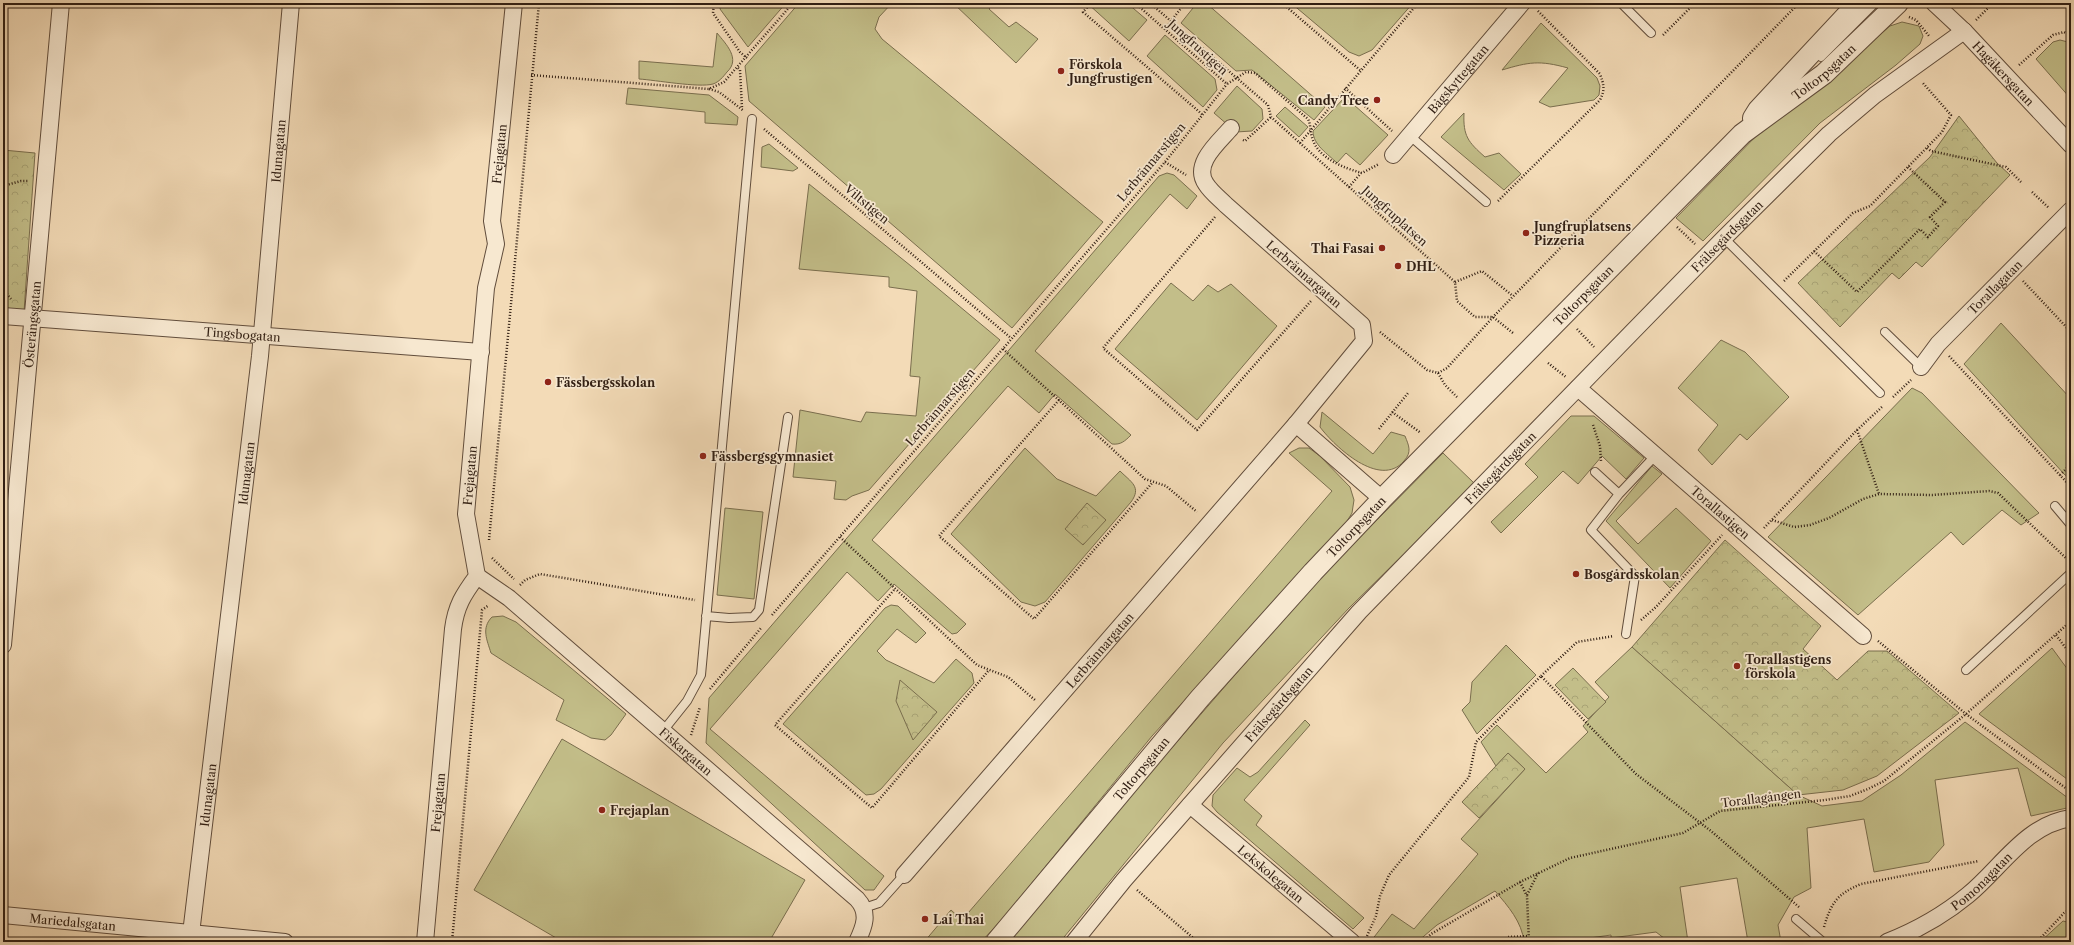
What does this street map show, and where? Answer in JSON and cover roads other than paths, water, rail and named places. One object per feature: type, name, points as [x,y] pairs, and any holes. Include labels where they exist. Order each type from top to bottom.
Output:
[{"type":"street","name":"Österängsgatan","points":[[3,645],[61,3]]},
{"type":"street","name":"Idunagatan","points":[[190,938],[260,356],[291,3]]},
{"type":"street","name":"Frejagatan","points":[[425,942],[455,612],[461,598],[477,576],[466,514],[486,288],[496,244],[492,221],[514,3]]},
{"type":"street","name":"Toltorpsgatan","points":[[1742,134],[1758,110],[1858,3]]},
{"type":"street","name":"Hagåkersgatan","points":[[1934,3],[1964,31],[2071,145]]},
{"type":"street","name":"Bågskyttegatan","points":[[1393,155],[1528,6]]},
{"type":"street","name":"Toltorpsgatan","points":[[996,942],[1200,698],[1308,577],[1382,499],[1742,134],[1824,74],[1887,6]]},
{"type":"street","name":"Frälsegårdsgatan","points":[[1074,942],[1124,880],[1359,612],[1724,238],[1829,134],[1875,95],[1964,31]]},
{"type":"street","name":"Lerbrännargatan","points":[[904,875],[1296,424],[1364,341],[1362,325],[1322,288],[1226,205],[1206,184],[1203,179],[1201,168],[1204,160],[1231,128]]},
{"type":"street","name":"Torallagatan","points":[[1921,367],[1938,344],[2066,215]]},
{"type":"street","name":"Tingsbogatan","points":[[3,316],[481,352]]},
{"type":"street","name":"Torallastigen","points":[[1578,388],[1863,636]]},
{"type":"street","points":[[1296,424],[1382,499]]},
{"type":"street","name":"Fiskargatan","points":[[477,576],[508,598],[689,753],[857,899],[864,908]]},
{"type":"street","name":"Lekskolegatan","points":[[1190,805],[1352,942]]},
{"type":"street","name":"Pomonagatan","points":[[1887,942],[1920,926],[1969,895],[2033,832],[2054,821],[2071,818]]},
{"type":"street","points":[[857,942],[866,921],[864,908]]},
{"type":"street","name":"Mariedalsgatan","points":[[3,915],[190,938],[285,942]]},
{"type":"lane","points":[[1621,3],[1651,33]]},
{"type":"lane","points":[[1742,134],[1812,66],[1887,6]]},
{"type":"lane","points":[[663,731],[687,701],[701,675],[752,119]]},
{"type":"lane","points":[[1407,138],[1486,202]]},
{"type":"lane","points":[[1724,238],[1777,288],[1880,393]]},
{"type":"lane","points":[[1885,332],[1921,367]]},
{"type":"lane","points":[[706,616],[729,618],[753,617],[759,610],[788,417]]},
{"type":"lane","points":[[1626,634],[1635,576],[1591,530],[1619,494],[1656,456]]},
{"type":"lane","points":[[1595,472],[1619,494]]},
{"type":"lane","points":[[2055,506],[2071,525]]},
{"type":"lane","points":[[1966,670],[2071,573]]},
{"type":"lane","points":[[864,908],[879,903],[904,875]]},
{"type":"lane","points":[[1796,918],[1821,941]]},
{"type":"place","name":"Förskola Jungfrustigen","points":[[1061,71]]},
{"type":"place","name":"Candy Tree","points":[[1377,100]]},
{"type":"place","name":"Jungfruplatsens Pizzeria","points":[[1526,233]]},
{"type":"place","name":"Thai Fasai","points":[[1382,248]]},
{"type":"place","name":"DHL","points":[[1398,266]]},
{"type":"place","name":"Fässbergsskolan","points":[[548,382]]},
{"type":"place","name":"Fässbergsgymnasiet","points":[[703,456]]},
{"type":"place","name":"Bosgårdsskolan","points":[[1576,574]]},
{"type":"place","name":"Torallastigens förskola","points":[[1737,666]]},
{"type":"place","name":"Frejaplan","points":[[602,810]]},
{"type":"place","name":"Lai Thai","points":[[925,919]]}]
